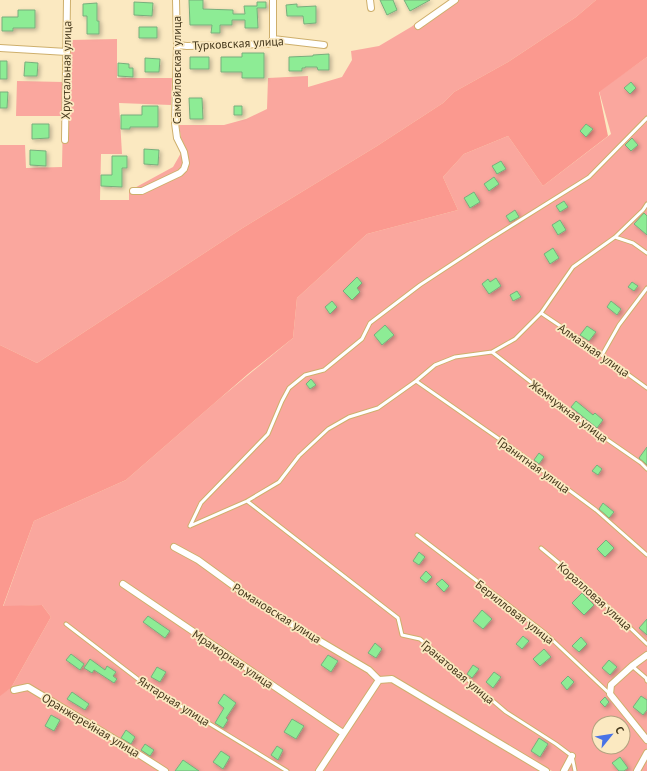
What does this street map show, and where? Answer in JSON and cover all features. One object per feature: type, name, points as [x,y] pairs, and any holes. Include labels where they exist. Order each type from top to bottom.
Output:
[{"type":"street","name":"Хрустальная улица","points":[[65,140],[67,0]]},
{"type":"street","name":"Самойловская улица","points":[[133,191],[142,191],[180,173],[184,169],[186,163],[175,123],[177,45],[176,0]]},
{"type":"street","points":[[273,0],[273,38]]},
{"type":"street","points":[[370,0],[371,8]]},
{"type":"street","points":[[418,26],[455,0]]},
{"type":"street","name":"Турковская улица","points":[[177,45],[269,44],[273,38],[324,45]]},
{"type":"street","points":[[0,48],[67,52]]},
{"type":"street","name":"Романовская улица","points":[[174,547],[198,560],[242,592],[293,625],[369,670],[379,680]]},
{"type":"street","name":"Мраморная улица","points":[[124,584],[343,733]]},
{"type":"street","points":[[647,655],[611,684],[610,694],[647,740]]},
{"type":"street","points":[[318,771],[379,680],[392,679],[546,771]]},
{"type":"street","name":"Оранжерейная улица","points":[[14,690],[28,687],[165,771]]},
{"type":"street","points":[[637,771],[647,753]]},
{"type":"street","points":[[564,771],[572,756]]},
{"type":"lane","points":[[647,118],[589,177],[420,285],[370,323],[362,339],[324,370],[305,375],[289,388],[268,434],[201,503],[190,526],[247,501],[279,482],[299,456],[328,429],[349,417],[378,408],[416,381],[435,365],[455,357],[492,352],[515,339],[541,313],[573,266],[615,237],[645,210],[647,204]]},
{"type":"lane","points":[[615,237],[633,243],[647,253]]},
{"type":"lane","points":[[602,355],[620,325],[647,288]]},
{"type":"lane","name":"Алмазная улица","points":[[541,313],[647,388]]},
{"type":"lane","name":"Жемчужная улица","points":[[492,352],[589,427],[641,463],[647,469]]},
{"type":"lane","name":"Гранитная улица","points":[[416,381],[596,510],[647,555]]},
{"type":"lane","name":"Гранатовая улица","points":[[247,501],[398,618],[402,635],[420,639],[506,712],[572,756]]},
{"type":"lane","name":"Берилловая улица","points":[[416,535],[544,633],[610,694]]},
{"type":"lane","name":"Коралловая улица","points":[[541,548],[608,606],[647,644]]},
{"type":"lane","name":"Янтарная улица","points":[[66,624],[143,683],[287,771]]},
{"type":"lane","points":[[632,666],[646,678],[647,681]]},
{"type":"lane","points":[[572,756],[575,771]]},
{"type":"shaded area","points":[[449,0],[596,0],[576,17],[508,62],[454,92],[443,103],[377,146],[241,229],[37,363],[0,345],[0,145],[25,145],[26,168],[62,167],[63,116],[16,116],[17,81],[63,82],[64,58],[70,58],[70,40],[117,39],[117,78],[172,78],[171,105],[119,103],[122,154],[101,154],[100,200],[129,200],[129,191],[173,167],[181,153],[186,150],[181,138],[179,125],[224,125],[246,119],[267,109],[268,78],[308,76],[308,87],[342,77],[352,60],[351,51],[379,46],[411,27]]},
{"type":"shaded area","points":[[596,0],[647,0],[647,57],[599,92],[608,136],[543,186],[508,136],[464,154],[443,177],[458,210],[367,234],[297,298],[293,338],[248,374],[126,480],[34,521],[3,606],[42,605],[51,617],[11,688],[0,696],[0,345],[37,363],[241,229],[377,146],[443,103],[454,92],[508,62],[576,17]]},
{"type":"shaded area","points":[[647,57],[647,771],[552,771],[417,693],[547,771],[0,771],[0,695],[11,688],[51,617],[42,605],[3,607],[34,521],[126,480],[218,400],[293,338],[297,298],[367,234],[458,210],[443,177],[464,154],[508,136],[543,186],[611,134],[599,91]]},
{"type":"building","points":[[189,0],[203,0],[203,9],[233,10],[233,14],[245,14],[244,6],[257,6],[257,2],[266,2],[266,8],[257,8],[258,28],[245,28],[245,20],[232,20],[232,25],[220,25],[220,33],[211,33],[212,25],[190,25]]},
{"type":"building","points":[[380,0],[393,0],[397,10],[387,15]]},
{"type":"building","points":[[404,0],[430,0],[410,11]]},
{"type":"building","points":[[134,2],[153,3],[152,16],[134,15]]},
{"type":"building","points":[[97,3],[99,34],[87,34],[87,16],[83,16],[83,4]]},
{"type":"building","points":[[297,4],[297,7],[316,6],[316,23],[304,24],[303,16],[287,16],[286,5]]},
{"type":"building","points":[[18,10],[35,10],[35,28],[13,28],[13,31],[2,31],[2,17],[18,17]]},
{"type":"building","points":[[139,27],[157,27],[157,38],[139,38]]},
{"type":"building","points":[[242,53],[264,53],[264,78],[242,78],[242,72],[221,72],[221,57],[242,57]]},
{"type":"building","points":[[329,54],[329,70],[318,70],[317,67],[305,67],[302,68],[302,71],[289,71],[289,57]]},
{"type":"building","points":[[190,57],[209,57],[209,69],[190,69]]},
{"type":"building","points":[[145,58],[160,59],[159,72],[145,72]]},
{"type":"building","points":[[0,61],[7,61],[7,79],[0,79]]},
{"type":"building","points":[[25,62],[38,63],[37,76],[24,76]]},
{"type":"building","points":[[118,63],[129,64],[129,68],[133,68],[133,77],[118,76]]},
{"type":"building","points":[[631,82],[636,88],[630,94],[624,88]]},
{"type":"building","points":[[0,92],[8,92],[7,108],[0,108]]},
{"type":"building","points":[[189,98],[202,98],[203,119],[190,119]]},
{"type":"building","points":[[142,106],[158,106],[158,127],[130,127],[130,129],[121,129],[121,115],[142,115]]},
{"type":"building","points":[[234,106],[242,106],[242,115],[234,115]]},
{"type":"building","points":[[32,124],[49,124],[49,138],[32,139]]},
{"type":"building","points":[[586,124],[593,129],[586,137],[580,131]]},
{"type":"building","points":[[632,138],[638,145],[631,151],[625,145]]},
{"type":"building","points":[[144,149],[159,150],[158,165],[144,164]]},
{"type":"building","points":[[30,150],[46,151],[46,166],[30,165]]},
{"type":"building","points":[[112,156],[127,156],[127,168],[122,168],[122,187],[101,186],[101,175],[112,175]]},
{"type":"building","points":[[501,161],[506,169],[497,174],[492,166]]},
{"type":"building","points":[[494,177],[499,184],[489,191],[484,184]]},
{"type":"building","points":[[474,192],[480,202],[470,208],[464,198]]},
{"type":"building","points":[[564,201],[568,207],[560,212],[556,206]]},
{"type":"building","points":[[515,210],[519,217],[510,222],[506,216]]},
{"type":"building","points":[[644,213],[647,216],[647,235],[634,224]]},
{"type":"building","points":[[560,220],[566,230],[558,235],[552,225]]},
{"type":"building","points":[[553,248],[559,258],[550,264],[544,254]]},
{"type":"building","points":[[357,277],[362,283],[357,288],[360,292],[352,300],[343,291]]},
{"type":"building","points":[[496,278],[501,286],[489,294],[482,284],[488,279],[490,282]]},
{"type":"building","points":[[632,282],[638,286],[634,291],[628,287]]},
{"type":"building","points":[[517,291],[521,297],[513,301],[510,295]]},
{"type":"building","points":[[332,301],[337,307],[330,314],[325,307]]},
{"type":"building","points":[[611,301],[621,309],[617,315],[607,307]]},
{"type":"building","points":[[385,325],[394,335],[382,345],[374,335]]},
{"type":"building","points":[[587,326],[596,332],[589,341],[580,335]]},
{"type":"building","points":[[311,379],[316,385],[310,389],[306,384]]},
{"type":"building","points":[[576,401],[593,415],[595,413],[603,420],[597,428],[571,407]]},
{"type":"building","points":[[647,447],[647,465],[639,458]]},
{"type":"building","points":[[539,453],[544,457],[539,464],[534,460]]},
{"type":"building","points":[[597,465],[602,469],[598,475],[592,471]]},
{"type":"building","points":[[603,503],[614,512],[609,518],[599,509]]},
{"type":"building","points":[[606,540],[614,548],[605,557],[597,549]]},
{"type":"building","points":[[419,552],[425,557],[419,565],[413,561]]},
{"type":"building","points":[[426,571],[432,577],[426,583],[420,578]]},
{"type":"building","points":[[442,579],[449,586],[444,592],[436,584]]},
{"type":"building","points":[[582,593],[594,605],[584,615],[572,603]]},
{"type":"building","points":[[482,610],[492,619],[483,629],[473,621]]},
{"type":"building","points":[[148,616],[170,631],[165,638],[143,622]]},
{"type":"building","points":[[647,619],[647,635],[639,628]]},
{"type":"building","points":[[523,636],[529,641],[522,649],[516,644]]},
{"type":"building","points":[[581,637],[587,644],[579,652],[572,646]]},
{"type":"building","points":[[375,643],[382,649],[376,658],[368,653]]},
{"type":"building","points":[[544,649],[551,657],[540,666],[533,659]]},
{"type":"building","points":[[71,654],[84,664],[80,670],[66,660]]},
{"type":"building","points":[[328,655],[338,661],[331,672],[321,665]]},
{"type":"building","points":[[90,659],[105,670],[107,666],[116,672],[113,676],[117,679],[114,683],[94,670],[92,673],[84,668]]},
{"type":"building","points":[[609,660],[617,667],[610,675],[602,668]]},
{"type":"building","points":[[473,665],[479,669],[472,678],[467,674]]},
{"type":"building","points":[[157,667],[166,672],[160,682],[151,677]]},
{"type":"building","points":[[494,672],[501,677],[493,688],[486,682]]},
{"type":"building","points":[[568,676],[574,682],[567,690],[561,683]]},
{"type":"building","points":[[72,692],[89,704],[85,710],[67,699]]},
{"type":"building","points":[[224,694],[236,703],[226,718],[228,720],[223,728],[215,723],[224,708],[218,703]]},
{"type":"building","points":[[641,696],[647,700],[647,710],[643,715],[633,707]]},
{"type":"building","points":[[605,697],[609,702],[605,707],[600,702]]},
{"type":"building","points":[[51,715],[60,720],[54,731],[45,726]]},
{"type":"building","points":[[292,719],[304,726],[296,739],[284,732]]},
{"type":"building","points":[[126,730],[135,737],[131,744],[121,738]]},
{"type":"building","points":[[539,738],[548,744],[540,757],[531,751]]},
{"type":"building","points":[[145,744],[154,750],[150,756],[141,750]]},
{"type":"building","points":[[277,746],[283,750],[278,760],[271,755]]},
{"type":"building","points":[[221,751],[230,757],[223,769],[213,762]]},
{"type":"building","points":[[620,757],[628,768],[624,771],[619,771],[612,763]]},
{"type":"building","points":[[183,760],[199,771],[175,771]]}]
